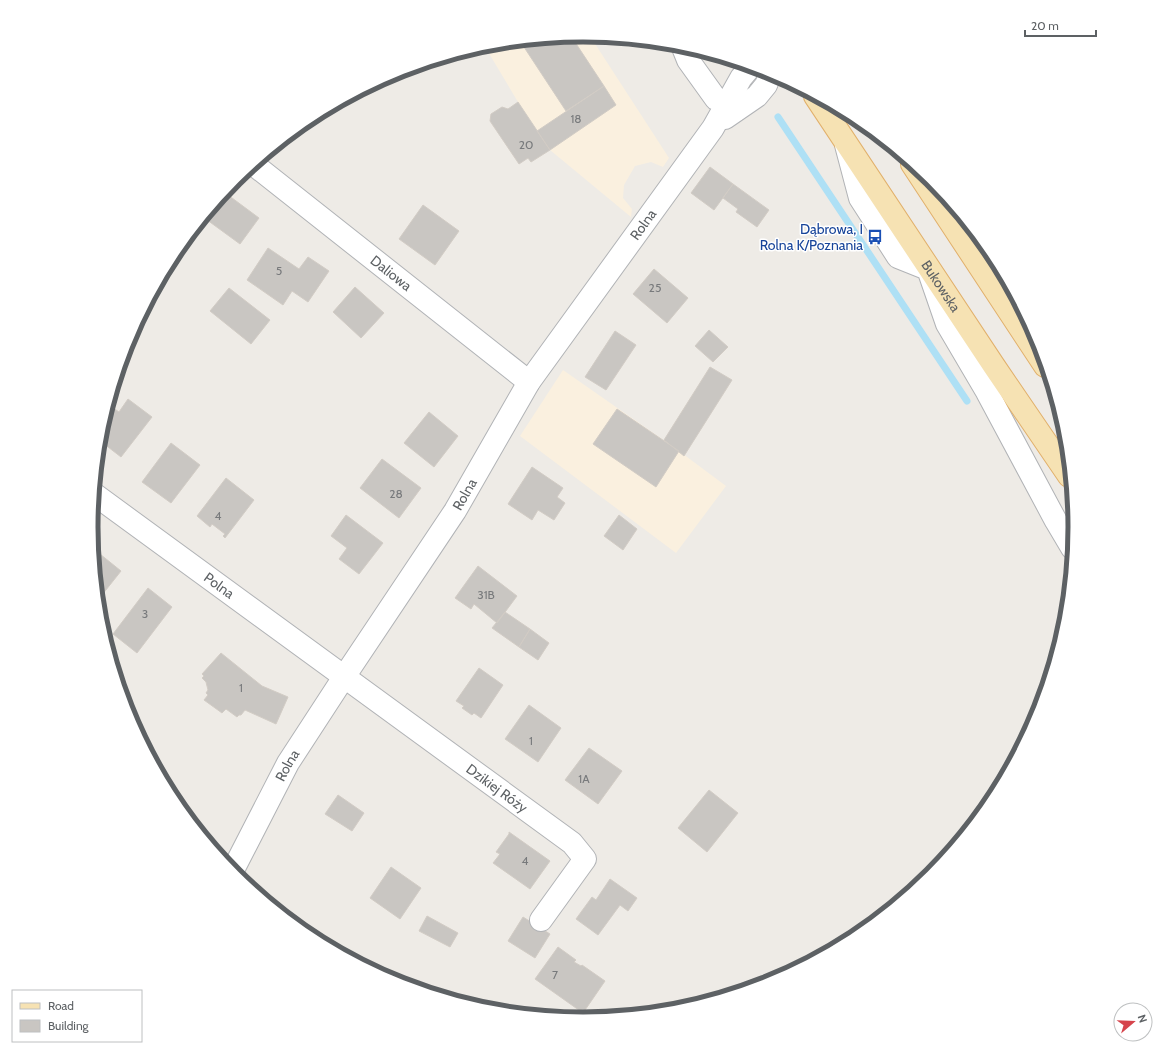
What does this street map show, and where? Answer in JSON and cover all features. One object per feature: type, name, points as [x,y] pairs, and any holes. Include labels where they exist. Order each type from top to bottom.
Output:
[{"type":"main road","name":"Bukowska","points":[[819,104],[928,269],[1063,468]]},
{"type":"main road","points":[[926,185],[1034,349]]},
{"type":"street","points":[[685,53],[688,60],[716,99],[732,107],[741,78],[747,71]]},
{"type":"street","name":"Rolna","points":[[235,865],[288,763],[455,511],[529,382],[713,128],[732,107],[757,96],[766,85],[768,79]]},
{"type":"street","name":"Daliowa","points":[[257,167],[529,382]]},
{"type":"street","points":[[928,269],[947,324],[987,392],[1067,540]]},
{"type":"street","name":"Polna","points":[[99,498],[344,677]]},
{"type":"street","name":"Dzikiej Róży","points":[[344,677],[572,843],[586,859],[541,920]]},
{"type":"shaded area","points":[[594,42],[669,158],[663,167],[651,162],[635,166],[624,185],[623,198],[632,209],[631,217],[550,150],[518,102],[488,51],[551,43]]},
{"type":"shaded area","points":[[563,370],[679,451],[726,486],[676,553],[520,436]]},
{"type":"building","points":[[575,42],[604,86],[566,111],[523,46]]},
{"type":"building","points":[[604,86],[616,105],[550,150],[537,131]]},
{"type":"building","points":[[518,102],[550,150],[531,162],[528,158],[519,164],[490,121],[491,114],[502,107],[508,109]]},
{"type":"building","points":[[710,167],[733,184],[714,210],[691,193]]},
{"type":"building","points":[[733,184],[769,210],[757,227],[736,212],[738,209],[723,198]]},
{"type":"building","points":[[229,196],[259,218],[240,244],[207,220]]},
{"type":"building","points":[[423,205],[459,231],[435,265],[399,239]]},
{"type":"building","points":[[268,248],[299,269],[308,257],[329,271],[308,302],[292,291],[283,305],[247,280]]},
{"type":"building","points":[[654,269],[688,298],[667,323],[633,294]]},
{"type":"building","points":[[355,287],[384,313],[361,338],[333,312]]},
{"type":"building","points":[[229,288],[270,320],[251,344],[210,311]]},
{"type":"building","points":[[709,330],[728,347],[713,362],[695,346]]},
{"type":"building","points":[[615,331],[636,345],[606,390],[585,377]]},
{"type":"building","points":[[710,367],[732,380],[684,456],[664,440]]},
{"type":"building","points":[[128,399],[152,417],[121,457],[105,445],[113,407],[119,412]]},
{"type":"building","points":[[617,409],[679,451],[656,487],[593,444]]},
{"type":"building","points":[[429,412],[458,436],[434,467],[404,443]]},
{"type":"building","points":[[171,443],[200,465],[171,503],[142,482]]},
{"type":"building","points":[[382,459],[421,488],[399,518],[360,488]]},
{"type":"building","points":[[532,467],[563,488],[557,497],[565,503],[554,520],[538,510],[532,520],[508,504]]},
{"type":"building","points":[[226,478],[254,500],[225,538],[223,536],[225,534],[212,524],[210,527],[197,516]]},
{"type":"building","points":[[346,515],[383,543],[359,574],[339,559],[347,548],[331,536]]},
{"type":"building","points":[[619,515],[637,529],[623,550],[604,536]]},
{"type":"building","points":[[99,553],[121,571],[103,594]]},
{"type":"building","points":[[478,566],[517,596],[497,623],[474,604],[471,609],[455,598]]},
{"type":"building","points":[[148,588],[172,607],[137,653],[113,634]]},
{"type":"building","points":[[505,612],[530,629],[519,647],[492,628]]},
{"type":"building","points":[[530,629],[549,643],[538,660],[519,647]]},
{"type":"building","points":[[221,653],[262,686],[288,697],[276,724],[245,710],[237,717],[226,709],[222,713],[204,700],[208,695],[206,693],[208,690],[206,682],[202,678],[204,676],[202,674]]},
{"type":"building","points":[[479,668],[503,685],[481,718],[474,713],[472,715],[462,708],[464,706],[456,701]]},
{"type":"building","points":[[529,705],[561,728],[538,762],[505,739]]},
{"type":"building","points":[[589,748],[622,771],[598,804],[565,780]]},
{"type":"building","points":[[709,790],[738,813],[707,852],[678,828]]},
{"type":"building","points":[[338,795],[364,813],[352,831],[325,814]]},
{"type":"building","points":[[509,832],[550,861],[530,889],[493,863],[500,854],[496,852]]},
{"type":"building","points":[[391,867],[421,888],[400,919],[370,898]]},
{"type":"building","points":[[610,879],[637,898],[628,911],[620,905],[598,935],[576,919],[592,897],[596,900]]},
{"type":"building","points":[[427,916],[458,933],[450,947],[419,931]]},
{"type":"building","points":[[523,917],[550,934],[535,958],[508,941]]},
{"type":"building","points":[[558,947],[576,960],[574,962],[581,966],[582,965],[605,981],[584,1012],[582,1012],[535,979]]},
{"type":"waterway","points":[[778,117],[967,401]]},
{"type":"place","name":"Dąbrowa, I Rolna K/Poznania","points":[[875,237]]}]
